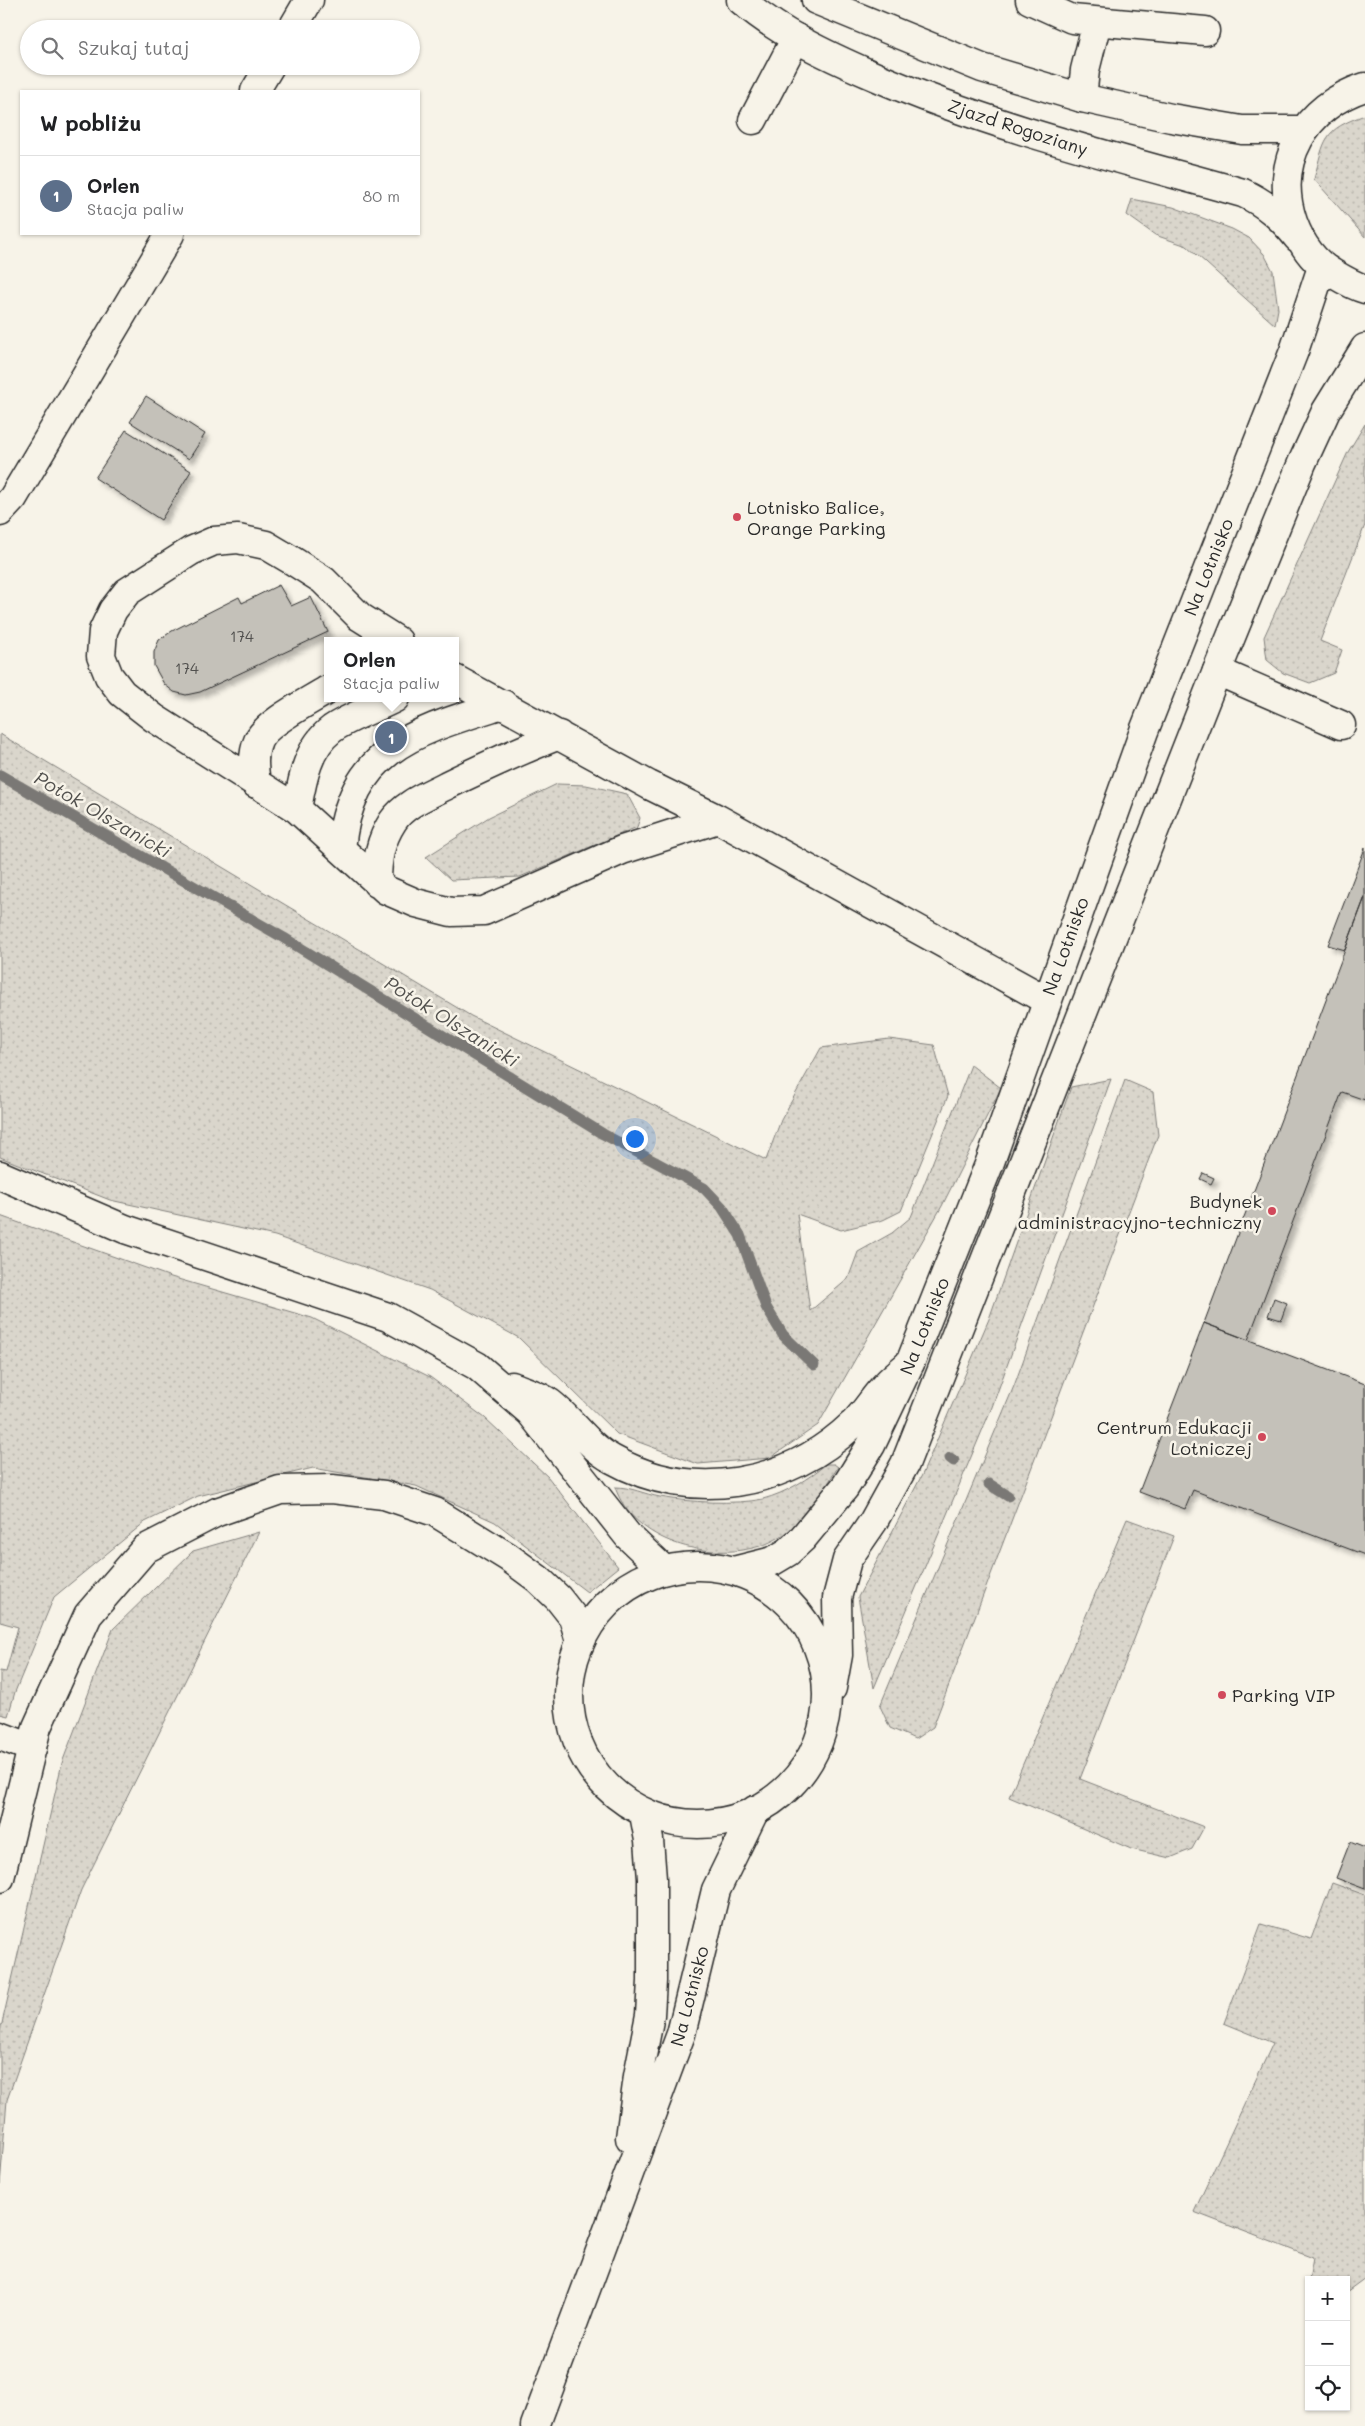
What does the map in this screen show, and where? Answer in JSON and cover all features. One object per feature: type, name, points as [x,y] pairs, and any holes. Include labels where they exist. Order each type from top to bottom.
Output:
[{"type":"main road","points":[[297,20],[309,0]]},
{"type":"main road","name":"Zjazd Rogoziany","points":[[741,0],[758,15],[796,38],[839,61],[902,88],[1010,128],[1243,193],[1261,202],[1280,216],[1322,267]]},
{"type":"main road","points":[[816,0],[982,68],[1082,98],[1171,118],[1242,130],[1304,130]]},
{"type":"main road","points":[[1030,0],[1072,19],[1205,31]]},
{"type":"main road","points":[[1082,98],[1097,22]]},
{"type":"main road","points":[[753,120],[796,38]]},
{"type":"main road","points":[[256,90],[265,75]]},
{"type":"main road","points":[[1298,238],[1288,206],[1287,172],[1293,150],[1314,117],[1337,98],[1365,87]]},
{"type":"main road","points":[[0,512],[13,498],[169,235]]},
{"type":"main road","points":[[1322,267],[1357,287],[1365,289]]},
{"type":"main road","name":"Na Lotnisko","points":[[737,1570],[772,1561],[788,1552],[802,1539],[844,1487],[871,1445],[910,1363],[990,1162],[1046,1000],[1144,731],[1294,351],[1322,267]]},
{"type":"main road","name":"Na Lotnisko","points":[[624,2184],[638,2076],[650,2014],[652,1980],[652,1879],[649,1840],[644,1814],[707,1821],[732,1818],[755,1810],[775,1798],[792,1784],[809,1765],[821,1744],[829,1720],[838,1656],[837,1598],[848,1560],[873,1522],[905,1464],[1217,671],[1302,463],[1326,411],[1365,348]]},
{"type":"main road","points":[[392,637],[360,617],[323,580],[301,565],[266,545],[238,539],[214,541],[191,551],[127,592],[113,610],[103,631],[101,656],[109,676],[122,693],[154,718],[297,810],[386,890],[416,903],[451,912],[484,911],[622,850],[718,818]]},
{"type":"main road","points":[[1217,671],[1341,725]]},
{"type":"main road","points":[[459,680],[649,785],[718,818],[1046,1000]]},
{"type":"main road","points":[[256,784],[253,760],[258,739],[276,721],[324,692]]},
{"type":"main road","points":[[297,810],[301,783],[310,756],[332,730],[387,702]]},
{"type":"main road","points":[[341,849],[343,824],[352,798],[366,773],[390,748],[452,720],[503,704]]},
{"type":"main road","points":[[377,883],[377,858],[383,838],[394,819],[413,802],[501,758],[559,735]]},
{"type":"main road","points":[[0,1176],[125,1229],[388,1317],[477,1366],[530,1412],[628,1536],[664,1570]]},
{"type":"main road","points":[[490,1377],[549,1402],[610,1458],[641,1474],[685,1484],[728,1483],[767,1476],[803,1461],[828,1445],[854,1423],[883,1387],[910,1363]]},
{"type":"main road","points":[[0,1878],[37,1727],[88,1615],[145,1548],[217,1512],[280,1490],[332,1489],[384,1495],[435,1512],[508,1557],[538,1579],[558,1598],[573,1617],[580,1641]]},
{"type":"main road","points":[[644,1814],[612,1797],[594,1778],[579,1749],[569,1717],[568,1694],[571,1666],[580,1641],[602,1608],[620,1592],[664,1570],[690,1566],[737,1570],[765,1585],[790,1607],[812,1633],[832,1688]]},
{"type":"main road","points":[[0,1736],[32,1748]]},
{"type":"main road","name":"Na Lotnisko","points":[[536,2426],[681,2034],[716,1890],[755,1810]]},
{"type":"shaded area","points":[[1365,115],[1365,237],[1314,179],[1324,145],[1333,131],[1351,120]]},
{"type":"shaded area","points":[[1132,199],[1173,207],[1232,229],[1249,238],[1264,254],[1273,271],[1278,309],[1275,325],[1187,246],[1155,235],[1127,215]]},
{"type":"shaded area","points":[[1365,424],[1365,525],[1320,641],[1342,650],[1334,673],[1310,683],[1283,673],[1267,660],[1264,637],[1348,452]]},
{"type":"shaded area","points":[[0,734],[471,1016],[766,1160],[781,1120],[821,1048],[889,1039],[934,1045],[948,1096],[901,1211],[883,1220],[841,1230],[797,1214],[810,1311],[848,1279],[858,1252],[892,1233],[911,1217],[971,1065],[1001,1088],[942,1206],[818,1425],[770,1458],[698,1464],[617,1434],[519,1338],[430,1290],[275,1236],[110,1200],[0,1157]]},
{"type":"shaded area","points":[[557,784],[586,785],[627,794],[640,818],[637,827],[520,877],[451,880],[426,857],[489,817]]},
{"type":"shaded area","points":[[1111,1079],[992,1407],[874,1688],[858,1597],[922,1475],[989,1319],[1071,1087]]},
{"type":"shaded area","points":[[1125,1080],[1153,1092],[1158,1135],[933,1727],[915,1739],[890,1728],[880,1706],[1014,1386]]},
{"type":"shaded area","points":[[0,1216],[171,1277],[312,1318],[430,1377],[485,1418],[548,1477],[618,1567],[587,1592],[495,1522],[416,1486],[313,1468],[198,1496],[145,1522],[54,1597],[15,1692],[8,1716],[0,1714],[0,1671],[6,1672],[18,1627],[0,1622]]},
{"type":"shaded area","points":[[826,1464],[834,1464],[838,1467],[800,1523],[770,1542],[740,1550],[696,1549],[675,1543],[655,1534],[638,1522],[624,1506],[615,1487],[684,1500],[711,1502],[752,1501],[772,1496],[788,1489]]},
{"type":"shaded area","points":[[1127,1519],[1174,1536],[1080,1779],[1204,1827],[1192,1849],[1170,1858],[1131,1849],[1009,1797]]},
{"type":"shaded area","points":[[259,1532],[81,1890],[7,2100],[0,2185],[0,2032],[62,1763],[113,1629],[193,1551]]},
{"type":"shaded area","points":[[1332,1883],[1365,1895],[1365,2278],[1350,2289],[1350,2276],[1310,2276],[1313,2258],[1194,2212],[1273,2043],[1224,2023],[1261,1924],[1311,1939]]},
{"type":"building","points":[[146,396],[205,434],[189,459],[130,422]]},
{"type":"building","points":[[126,430],[191,471],[161,520],[95,478]]},
{"type":"building","points":[[279,585],[291,606],[311,597],[328,632],[200,692],[186,695],[174,692],[164,684],[154,666],[154,652],[159,640],[172,631],[239,597],[242,603]]},
{"type":"building","points":[[1365,848],[1365,897],[1345,950],[1328,945]]},
{"type":"building","name":"Budynek administracyjno-techniczny","points":[[1365,897],[1365,1100],[1342,1092],[1248,1340],[1204,1323]]},
{"type":"building","points":[[1203,1173],[1214,1178],[1211,1184],[1200,1179]]},
{"type":"building","points":[[1274,1298],[1287,1303],[1281,1320],[1268,1316]]},
{"type":"building","name":"Centrum Edukacji Lotniczej","points":[[1204,1323],[1365,1384],[1365,1555],[1193,1490],[1185,1509],[1139,1492]]},
{"type":"building","points":[[1350,1842],[1365,1848],[1365,1889],[1336,1878]]},
{"type":"waterway","name":"Potok Olszanicki","points":[[0,775],[284,938],[603,1134],[704,1188],[722,1207],[740,1235],[766,1307],[783,1335],[814,1365]]},
{"type":"waterway","name":"Potok Olszanicki","points":[[950,1458],[954,1461]]},
{"type":"waterway","name":"Potok Olszanicki","points":[[989,1484],[1008,1496]]},
{"type":"place","name":"Lotnisko Balice, Orange Parking","points":[[737,517]]},
{"type":"place","name":"Orlen","points":[[391,737]]},
{"type":"place","name":"Budynek administracyjno-techniczny","points":[[1272,1211]]},
{"type":"place","name":"Centrum Edukacji Lotniczej","points":[[1262,1437]]},
{"type":"place","name":"Parking VIP","points":[[1222,1695]]}]
